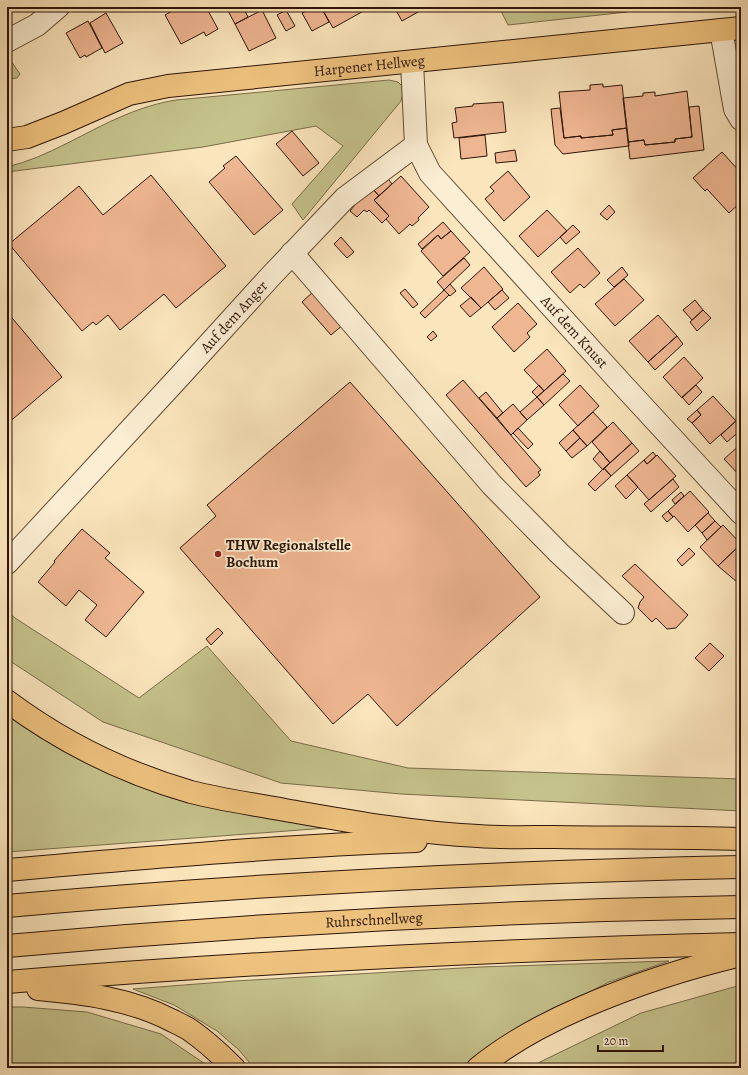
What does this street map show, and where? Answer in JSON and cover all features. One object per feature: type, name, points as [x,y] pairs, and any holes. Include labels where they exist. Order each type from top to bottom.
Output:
[{"type":"main road","name":"Harpener Hellweg","points":[[7,140],[27,137],[129,94],[168,86],[731,29]]},
{"type":"main road","points":[[7,701],[37,723],[103,759],[155,781],[192,792],[233,801],[397,828],[478,836],[741,839]]},
{"type":"main road","points":[[7,870],[327,845],[517,837]]},
{"type":"main road","points":[[7,906],[191,891],[301,884],[517,873],[741,867]]},
{"type":"main road","name":"Ruhrschnellweg","points":[[7,946],[195,930],[409,918],[741,907]]},
{"type":"main road","points":[[7,982],[280,962],[605,947],[741,944]]},
{"type":"main road","points":[[478,1068],[513,1043],[550,1021],[600,999],[650,980],[741,955]]},
{"type":"main road","points":[[7,987],[59,991],[105,997],[125,1002],[158,1014],[189,1029],[214,1048],[234,1068]]},
{"type":"street","points":[[7,41],[37,25],[58,7]]},
{"type":"street","points":[[731,29],[735,109],[741,119]]},
{"type":"street","points":[[412,62],[416,145]]},
{"type":"street","name":"Auf dem Anger","points":[[7,563],[345,198],[416,145]]},
{"type":"street","name":"Auf dem Knust","points":[[416,145],[430,172],[741,514]]},
{"type":"street","points":[[292,254],[492,485],[558,553],[623,613]]},
{"type":"shaded area","points":[[499,7],[625,7],[627,12],[508,25]]},
{"type":"shaded area","points":[[7,57],[20,74],[17,78],[7,79]]},
{"type":"shaded area","points":[[389,80],[398,82],[402,86],[403,93],[401,101],[303,220],[292,204],[343,146],[316,126],[203,147],[7,172],[7,167],[38,157],[110,121],[144,108],[163,103],[176,100]]},
{"type":"shaded area","points":[[7,611],[15,618],[139,698],[207,646],[291,741],[408,768],[741,779],[741,811],[401,794],[281,783],[103,722],[7,659]]},
{"type":"shaded area","points":[[7,711],[95,766],[172,798],[227,811],[282,819],[327,828],[7,852]]},
{"type":"shaded area","points":[[669,961],[609,982],[551,1012],[484,1051],[463,1068],[254,1068],[239,1050],[217,1031],[174,1005],[133,989],[235,981],[479,967]]},
{"type":"shaded area","points":[[741,985],[741,1065],[681,1068],[531,1068],[540,1062],[641,1013]]},
{"type":"shaded area","points":[[7,1007],[87,1012],[161,1034],[211,1068],[7,1068]]},
{"type":"building","points":[[179,7],[206,7],[218,29],[206,36],[204,32],[181,44],[165,15]]},
{"type":"building","points":[[226,7],[246,7],[244,9],[248,17],[235,24]]},
{"type":"building","points":[[314,7],[321,7],[329,22],[312,31],[302,13]]},
{"type":"building","points":[[321,7],[368,7],[369,8],[333,28]]},
{"type":"building","points":[[394,7],[427,7],[402,21]]},
{"type":"building","points":[[262,10],[276,38],[249,51],[235,24]]},
{"type":"building","points":[[286,10],[295,26],[286,31],[277,15]]},
{"type":"building","points":[[106,13],[123,43],[105,53],[90,23]]},
{"type":"building","points":[[88,21],[102,48],[86,57],[85,55],[80,58],[66,33]]},
{"type":"building","points":[[603,84],[603,87],[622,85],[627,128],[612,130],[613,135],[564,138],[559,92],[590,90],[590,85]]},
{"type":"building","points":[[687,91],[692,137],[675,139],[675,142],[645,145],[644,140],[628,142],[623,98],[643,96],[643,93],[655,92],[655,96]]},
{"type":"building","points":[[503,102],[506,132],[454,138],[452,123],[457,122],[455,108],[473,106],[473,104]]},
{"type":"building","points":[[699,106],[704,150],[630,159],[628,142],[644,140],[645,145],[675,142],[675,139],[692,137],[689,107]]},
{"type":"building","points":[[560,108],[564,138],[613,135],[612,130],[627,128],[629,146],[563,154],[555,145],[551,109]]},
{"type":"building","points":[[292,131],[319,163],[303,176],[276,144]]},
{"type":"building","points":[[485,135],[487,156],[461,159],[459,138]]},
{"type":"building","points":[[515,150],[517,161],[496,163],[495,153]]},
{"type":"building","points":[[722,152],[741,173],[741,202],[729,213],[707,189],[705,191],[693,178]]},
{"type":"building","points":[[236,156],[283,210],[254,235],[209,182],[225,168],[223,166]]},
{"type":"building","points":[[508,171],[530,197],[504,221],[485,199],[494,191],[490,187]]},
{"type":"building","points":[[151,175],[226,266],[176,308],[164,294],[120,330],[108,315],[96,325],[93,322],[82,331],[9,244],[79,186],[103,215]]},
{"type":"building","points":[[385,175],[392,184],[379,196],[372,188]]},
{"type":"building","points":[[401,176],[429,207],[418,218],[419,220],[412,226],[410,224],[399,234],[386,219],[389,216],[374,200]]},
{"type":"building","points":[[372,188],[379,196],[374,200],[389,216],[382,223],[369,210],[367,212],[364,210],[357,217],[350,211],[362,196]]},
{"type":"building","points":[[609,205],[615,212],[607,220],[600,214]]},
{"type":"building","points":[[547,210],[567,231],[538,257],[519,236]]},
{"type":"building","points":[[443,222],[451,231],[441,239],[438,235],[422,249],[418,244]]},
{"type":"building","points":[[573,225],[580,232],[566,244],[560,237]]},
{"type":"building","points":[[451,231],[470,252],[443,276],[421,251],[438,235],[441,239]]},
{"type":"building","points":[[341,237],[354,252],[347,258],[334,244]]},
{"type":"building","points":[[578,248],[600,273],[584,288],[580,284],[570,293],[551,272]]},
{"type":"building","points":[[464,258],[470,265],[444,290],[437,282]]},
{"type":"building","points":[[484,267],[503,289],[481,308],[461,288]]},
{"type":"building","points":[[622,267],[628,275],[614,287],[607,280]]},
{"type":"building","points":[[624,279],[644,300],[615,326],[595,304]]},
{"type":"building","points":[[450,284],[456,291],[450,296],[444,290]]},
{"type":"building","points":[[405,289],[418,304],[413,308],[400,293]]},
{"type":"building","points":[[315,290],[344,324],[331,335],[302,302]]},
{"type":"building","points":[[444,290],[449,295],[425,318],[420,313]]},
{"type":"building","points":[[502,290],[509,298],[495,310],[488,302]]},
{"type":"building","points":[[471,297],[481,308],[470,317],[460,306]]},
{"type":"building","points":[[695,300],[703,310],[692,320],[683,310]]},
{"type":"building","points":[[518,303],[537,324],[527,333],[530,337],[514,352],[492,327]]},
{"type":"building","points":[[703,310],[711,318],[697,331],[690,322]]},
{"type":"building","points":[[7,312],[62,377],[7,424]]},
{"type":"building","points":[[658,315],[677,336],[648,362],[629,341]]},
{"type":"building","points":[[433,331],[437,336],[431,341],[427,337]]},
{"type":"building","points":[[677,336],[683,344],[655,370],[648,362]]},
{"type":"building","points":[[547,349],[566,371],[544,391],[524,370]]},
{"type":"building","points":[[684,357],[703,378],[682,398],[663,377]]},
{"type":"building","points":[[563,374],[570,381],[544,405],[537,397]]},
{"type":"building","points":[[463,380],[541,470],[538,472],[540,475],[526,487],[446,395]]},
{"type":"building","points":[[350,382],[540,597],[397,726],[368,694],[333,724],[180,548],[216,516],[207,505]]},
{"type":"building","points":[[539,385],[544,391],[537,397],[532,392]]},
{"type":"building","points":[[580,385],[599,406],[578,426],[559,405]]},
{"type":"building","points":[[696,385],[702,392],[689,405],[682,397]]},
{"type":"building","points":[[486,392],[503,413],[497,418],[479,398]]},
{"type":"building","points":[[713,396],[736,421],[710,444],[692,423],[701,415],[697,410]]},
{"type":"building","points":[[537,397],[544,405],[527,420],[520,412]]},
{"type":"building","points":[[513,404],[527,420],[511,435],[497,418]]},
{"type":"building","points":[[697,410],[701,415],[692,423],[687,419]]},
{"type":"building","points":[[593,412],[607,427],[587,446],[573,430]]},
{"type":"building","points":[[739,418],[741,420],[741,430],[727,442],[721,435]]},
{"type":"building","points":[[613,422],[632,443],[610,463],[592,442]]},
{"type":"building","points":[[518,428],[533,444],[528,449],[513,433]]},
{"type":"building","points":[[573,430],[580,438],[566,451],[559,443]]},
{"type":"building","points":[[580,438],[587,446],[572,458],[566,451]]},
{"type":"building","points":[[632,443],[639,451],[611,476],[604,468]]},
{"type":"building","points":[[741,444],[741,477],[724,459]]},
{"type":"building","points":[[600,451],[610,463],[603,470],[593,459]]},
{"type":"building","points":[[653,452],[656,456],[647,464],[644,460]]},
{"type":"building","points":[[657,455],[676,476],[649,500],[627,475],[644,460],[647,464]]},
{"type":"building","points":[[604,468],[611,476],[595,491],[588,484]]},
{"type":"building","points":[[627,475],[638,487],[626,499],[615,486]]},
{"type":"building","points":[[673,479],[679,487],[651,512],[644,504]]},
{"type":"building","points":[[690,491],[709,512],[688,532],[668,511]]},
{"type":"building","points":[[681,492],[684,496],[675,504],[672,500]]},
{"type":"building","points":[[668,511],[673,517],[667,522],[662,516]]},
{"type":"building","points":[[708,513],[715,521],[702,533],[695,525]]},
{"type":"building","points":[[715,521],[721,527],[707,540],[702,533]]},
{"type":"building","points":[[723,525],[741,544],[718,566],[700,547]]},
{"type":"building","points":[[82,529],[110,553],[105,558],[144,592],[106,637],[85,620],[97,605],[79,590],[66,606],[38,582]]},
{"type":"building","points":[[741,544],[741,577],[737,582],[718,566]]},
{"type":"building","points":[[689,548],[695,554],[682,566],[677,560]]},
{"type":"building","points":[[635,564],[688,615],[676,628],[667,629],[656,618],[652,622],[638,608],[644,597],[622,576]]},
{"type":"building","points":[[218,628],[223,633],[211,645],[206,639]]},
{"type":"building","points":[[710,643],[724,656],[709,671],[695,658]]},
{"type":"place","name":"THW Regionalstelle Bochum","points":[[218,554]]}]
